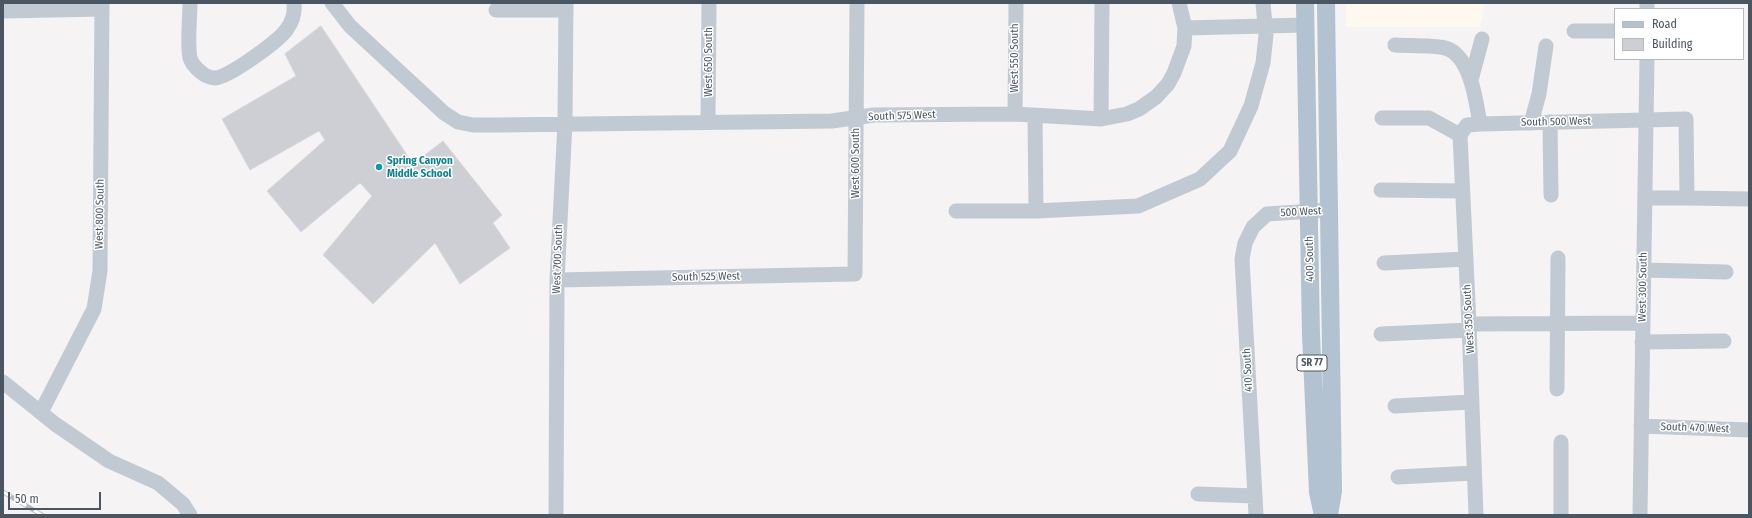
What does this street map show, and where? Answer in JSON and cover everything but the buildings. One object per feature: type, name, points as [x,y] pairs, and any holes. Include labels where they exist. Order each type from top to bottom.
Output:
[{"type":"main road","name":"400 South","points":[[1305,3],[1311,335],[1316,464],[1318,492],[1323,515]]},
{"type":"main road","name":"400 South","points":[[1326,3],[1333,491],[1329,515]]},
{"type":"street","points":[[190,3],[190,59],[198,71],[214,78],[236,69],[280,38],[288,28],[292,18],[294,3]]},
{"type":"street","name":"South 575 West","points":[[332,3],[350,26],[444,113],[458,122],[473,125],[832,121],[874,115],[1015,114],[1101,119],[1117,117],[1132,112],[1152,100],[1166,87],[1174,73],[1184,46],[1185,28],[1179,3]]},
{"type":"street","name":"West 650 South","points":[[708,122],[709,3]]},
{"type":"street","name":"West 600 South","points":[[856,274],[857,3]]},
{"type":"street","name":"West 550 South","points":[[1015,114],[1016,3]]},
{"type":"street","points":[[1101,119],[1102,3]]},
{"type":"street","points":[[956,211],[1036,211],[1138,206],[1200,179],[1230,151],[1251,106],[1263,63],[1265,25],[1263,3]]},
{"type":"street","points":[[3,11],[102,6]]},
{"type":"street","name":"West 800 South","points":[[41,412],[94,309],[100,271],[102,6]]},
{"type":"street","points":[[496,10],[566,6]]},
{"type":"street","name":"West 700 South","points":[[556,515],[557,280],[565,123],[566,6]]},
{"type":"street","points":[[1185,28],[1305,25]]},
{"type":"street","points":[[1574,31],[1614,31]]},
{"type":"street","points":[[1471,80],[1482,39]]},
{"type":"street","points":[[1395,45],[1446,48],[1457,55],[1469,72],[1471,80]]},
{"type":"street","points":[[1531,123],[1539,94],[1546,46]]},
{"type":"street","name":"West 300 South","points":[[1640,515],[1647,60]]},
{"type":"street","name":"West 350 South","points":[[1471,80],[1469,128],[1462,191],[1470,327],[1476,515]]},
{"type":"street","points":[[1035,116],[1036,211]]},
{"type":"street","points":[[1382,118],[1429,118],[1469,128]]},
{"type":"street","name":"South 500 West","points":[[1469,128],[1550,122],[1686,119],[1687,198]]},
{"type":"street","points":[[1550,122],[1551,196]]},
{"type":"street","points":[[1382,190],[1462,191]]},
{"type":"street","points":[[1645,198],[1749,199]]},
{"type":"street","name":"500 West","points":[[1252,227],[1267,214],[1330,210]]},
{"type":"street","name":"410 South","points":[[1252,227],[1245,243],[1242,259],[1256,515]]},
{"type":"street","points":[[1557,389],[1558,258]]},
{"type":"street","points":[[1384,263],[1466,259]]},
{"type":"street","points":[[1644,270],[1726,272]]},
{"type":"street","name":"South 525 West","points":[[557,280],[856,274]]},
{"type":"street","points":[[1382,334],[1470,327],[1643,323]]},
{"type":"street","points":[[1642,342],[1724,341]]},
{"type":"street","points":[[3,382],[41,412],[109,461],[158,483],[183,504],[190,515]]},
{"type":"street","points":[[1395,406],[1472,402]]},
{"type":"street","name":"South 470 West","points":[[1641,426],[1749,430]]},
{"type":"street","points":[[1561,442],[1562,515]]},
{"type":"street","points":[[1398,477],[1474,473]]},
{"type":"street","points":[[1198,494],[1255,496]]},
{"type":"shaded area","points":[[1346,3],[1485,3],[1480,27],[1346,27]]},
{"type":"railway","points":[[3,492],[42,515]]},
{"type":"place","name":"Spring Canyon Middle School","points":[[379,167]]}]
